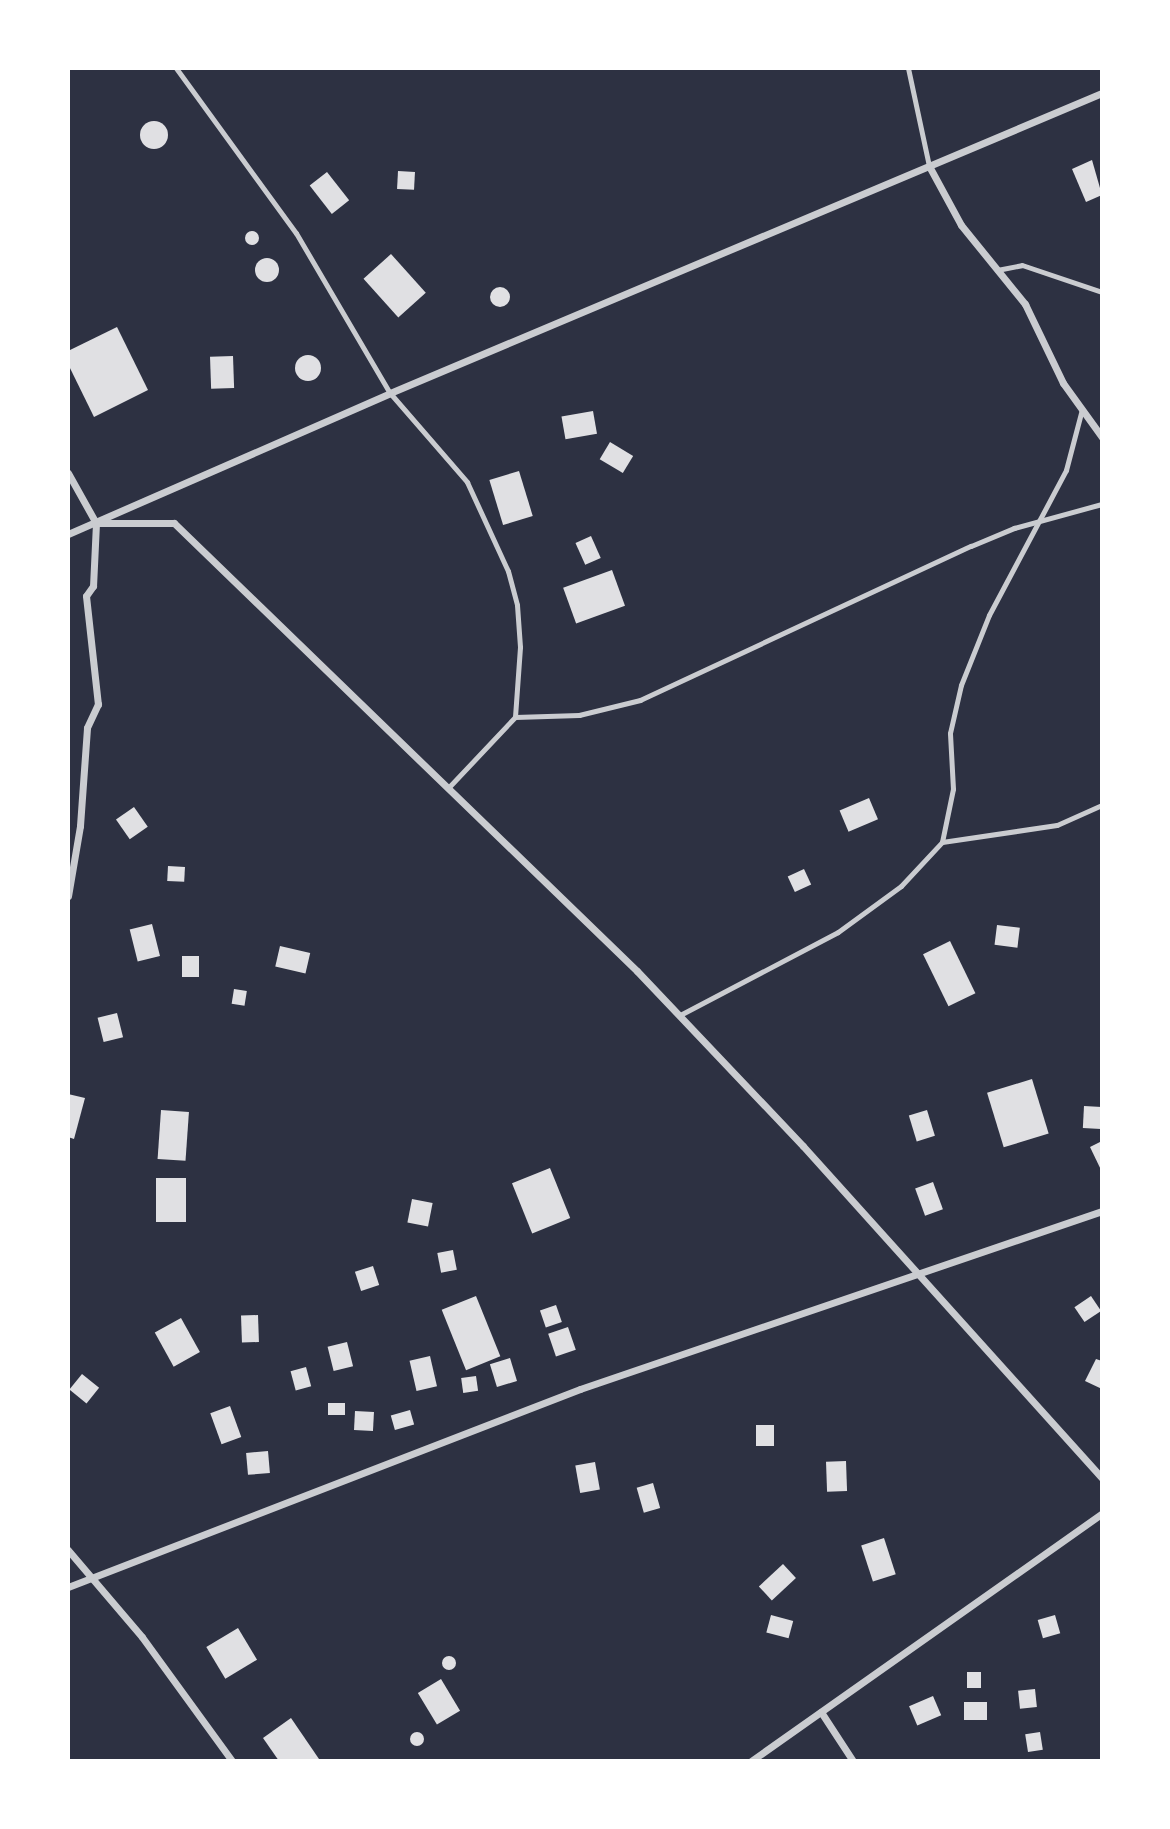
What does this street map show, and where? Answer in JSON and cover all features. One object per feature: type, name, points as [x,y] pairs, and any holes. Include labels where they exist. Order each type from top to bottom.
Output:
[{"type":"street","points":[[68,534],[390,393],[1102,93]]},
{"type":"street","points":[[929,166],[961,225],[1025,304],[1063,383],[1102,437]]},
{"type":"street","points":[[68,473],[96,523],[93,586],[86,596],[99,704],[87,728],[80,826],[68,896]]},
{"type":"street","points":[[96,523],[174,523],[680,1015],[1102,1478]]},
{"type":"street","points":[[68,1587],[580,1389],[1102,1211]]},
{"type":"street","points":[[751,1761],[1102,1513]]},
{"type":"street","points":[[68,1550],[88,1579],[142,1637],[232,1761]]},
{"type":"street","points":[[821,1712],[853,1761]]},
{"type":"lane","points":[[176,68],[296,233],[390,393],[467,482],[508,571],[520,647],[515,717],[448,788]]},
{"type":"lane","points":[[908,68],[929,166]]},
{"type":"lane","points":[[997,270],[1022,265],[1102,292]]},
{"type":"lane","points":[[680,1015],[838,932],[901,886],[943,842],[953,789],[950,733],[961,684],[989,615],[1066,470],[1082,409]]},
{"type":"lane","points":[[515,717],[579,715],[640,700],[971,546],[1039,521],[1102,504]]},
{"type":"lane","points":[[943,842],[1057,825],[1102,805]]},
{"type":"building","points":[[154,121],[164,125],[168,135],[164,145],[154,149],[144,145],[140,135],[144,125]]},
{"type":"building","points":[[1092,160],[1102,195],[1086,202],[1072,169]]},
{"type":"building","points":[[398,171],[415,172],[414,190],[397,189]]},
{"type":"building","points":[[327,172],[349,200],[332,214],[310,186]]},
{"type":"building","points":[[249,231],[255,231],[259,238],[255,245],[249,245],[245,241],[245,235]]},
{"type":"building","points":[[391,254],[426,293],[398,317],[364,279]]},
{"type":"building","points":[[267,258],[275,262],[279,270],[275,278],[267,282],[259,278],[255,270],[259,262]]},
{"type":"building","points":[[500,287],[507,290],[510,297],[507,304],[500,307],[493,304],[490,297],[493,290]]},
{"type":"building","points":[[117,327],[148,390],[94,417],[68,364],[68,351]]},
{"type":"building","points":[[308,355],[317,359],[321,368],[317,377],[308,381],[299,377],[295,368],[299,359]]},
{"type":"building","points":[[233,356],[234,388],[211,389],[210,357]]},
{"type":"building","points":[[593,411],[597,434],[565,439],[561,417]]},
{"type":"building","points":[[610,442],[633,456],[623,473],[600,459]]},
{"type":"building","points":[[519,471],[533,516],[503,525],[489,480]]},
{"type":"building","points":[[591,536],[601,558],[585,565],[575,543]]},
{"type":"building","points":[[612,570],[625,606],[576,623],[563,588]]},
{"type":"building","points":[[869,798],[878,819],[849,832],[840,811]]},
{"type":"building","points":[[134,807],[148,827],[130,839],[116,820]]},
{"type":"building","points":[[168,866],[185,867],[184,882],[167,881]]},
{"type":"building","points":[[804,869],[811,884],[795,892],[788,877]]},
{"type":"building","points":[[152,924],[160,956],[138,962],[130,930]]},
{"type":"building","points":[[997,925],[1020,928],[1017,948],[995,945]]},
{"type":"building","points":[[950,941],[975,993],[948,1006],[923,954]]},
{"type":"building","points":[[280,946],[310,953],[305,973],[275,966]]},
{"type":"building","points":[[182,956],[199,956],[199,977],[182,977]]},
{"type":"building","points":[[234,989],[247,991],[244,1006],[232,1004]]},
{"type":"building","points":[[117,1013],[123,1037],[104,1042],[98,1018]]},
{"type":"building","points":[[1032,1079],[1049,1134],[1004,1147],[987,1093]]},
{"type":"building","points":[[68,1094],[85,1098],[74,1139],[68,1137]]},
{"type":"building","points":[[1084,1106],[1102,1107],[1101,1129],[1083,1128]]},
{"type":"building","points":[[161,1110],[189,1112],[186,1161],[158,1159]]},
{"type":"building","points":[[927,1110],[935,1136],[917,1141],[909,1116]]},
{"type":"building","points":[[1102,1141],[1102,1172],[1090,1147]]},
{"type":"building","points":[[550,1168],[570,1218],[532,1233],[512,1183]]},
{"type":"building","points":[[156,1178],[186,1178],[186,1222],[156,1222]]},
{"type":"building","points":[[933,1182],[943,1209],[925,1216],[915,1188]]},
{"type":"building","points":[[412,1199],[433,1203],[428,1227],[407,1223]]},
{"type":"building","points":[[453,1250],[457,1270],[441,1273],[437,1253]]},
{"type":"building","points":[[373,1266],[379,1285],[361,1291],[355,1272]]},
{"type":"building","points":[[476,1296],[500,1356],[466,1370],[442,1310]]},
{"type":"building","points":[[1091,1296],[1101,1311],[1084,1322],[1074,1307]]},
{"type":"building","points":[[556,1305],[562,1322],[546,1328],[540,1311]]},
{"type":"building","points":[[258,1315],[259,1342],[242,1343],[241,1316]]},
{"type":"building","points":[[181,1318],[200,1352],[174,1367],[155,1333]]},
{"type":"building","points":[[568,1327],[576,1350],[556,1357],[548,1334]]},
{"type":"building","points":[[347,1342],[353,1366],[334,1371],[328,1347]]},
{"type":"building","points":[[430,1356],[437,1386],[417,1391],[410,1361]]},
{"type":"building","points":[[510,1358],[517,1381],[497,1387],[490,1364]]},
{"type":"building","points":[[1096,1359],[1102,1361],[1102,1389],[1085,1381]]},
{"type":"building","points":[[306,1367],[311,1386],[296,1390],[291,1371]]},
{"type":"building","points":[[82,1374],[99,1388],[87,1403],[69,1390]]},
{"type":"building","points":[[476,1376],[478,1391],[463,1393],[461,1378]]},
{"type":"building","points":[[328,1403],[345,1403],[345,1415],[328,1415]]},
{"type":"building","points":[[230,1406],[241,1437],[222,1444],[210,1413]]},
{"type":"building","points":[[410,1410],[414,1424],[395,1430],[391,1416]]},
{"type":"building","points":[[355,1411],[374,1412],[373,1431],[354,1430]]},
{"type":"building","points":[[756,1425],[774,1425],[774,1446],[756,1446]]},
{"type":"building","points":[[268,1451],[270,1473],[248,1475],[246,1453]]},
{"type":"building","points":[[846,1461],[847,1491],[827,1492],[826,1462]]},
{"type":"building","points":[[595,1462],[600,1490],[580,1493],[575,1465]]},
{"type":"building","points":[[653,1483],[660,1508],[644,1513],[637,1488]]},
{"type":"building","points":[[884,1538],[896,1574],[873,1582],[861,1545]]},
{"type":"building","points":[[783,1564],[796,1578],[772,1600],[759,1587]]},
{"type":"building","points":[[771,1615],[793,1621],[789,1638],[766,1632]]},
{"type":"building","points":[[1055,1615],[1060,1633],[1043,1638],[1038,1620]]},
{"type":"building","points":[[238,1628],[257,1660],[225,1679],[206,1647]]},
{"type":"building","points":[[449,1656],[454,1658],[454,1668],[449,1670],[444,1668],[442,1663],[444,1658]]},
{"type":"building","points":[[967,1672],[981,1672],[981,1688],[967,1688]]},
{"type":"building","points":[[441,1679],[460,1711],[437,1725],[418,1693]]},
{"type":"building","points":[[1035,1689],[1037,1707],[1020,1709],[1018,1691]]},
{"type":"building","points":[[933,1696],[941,1715],[917,1725],[909,1706]]},
{"type":"building","points":[[964,1702],[987,1702],[987,1720],[964,1720]]},
{"type":"building","points":[[291,1718],[319,1759],[316,1761],[279,1761],[263,1738]]},
{"type":"building","points":[[414,1732],[420,1732],[424,1739],[420,1746],[414,1746],[410,1742],[410,1736]]},
{"type":"building","points":[[1040,1732],[1043,1750],[1028,1752],[1025,1734]]}]
